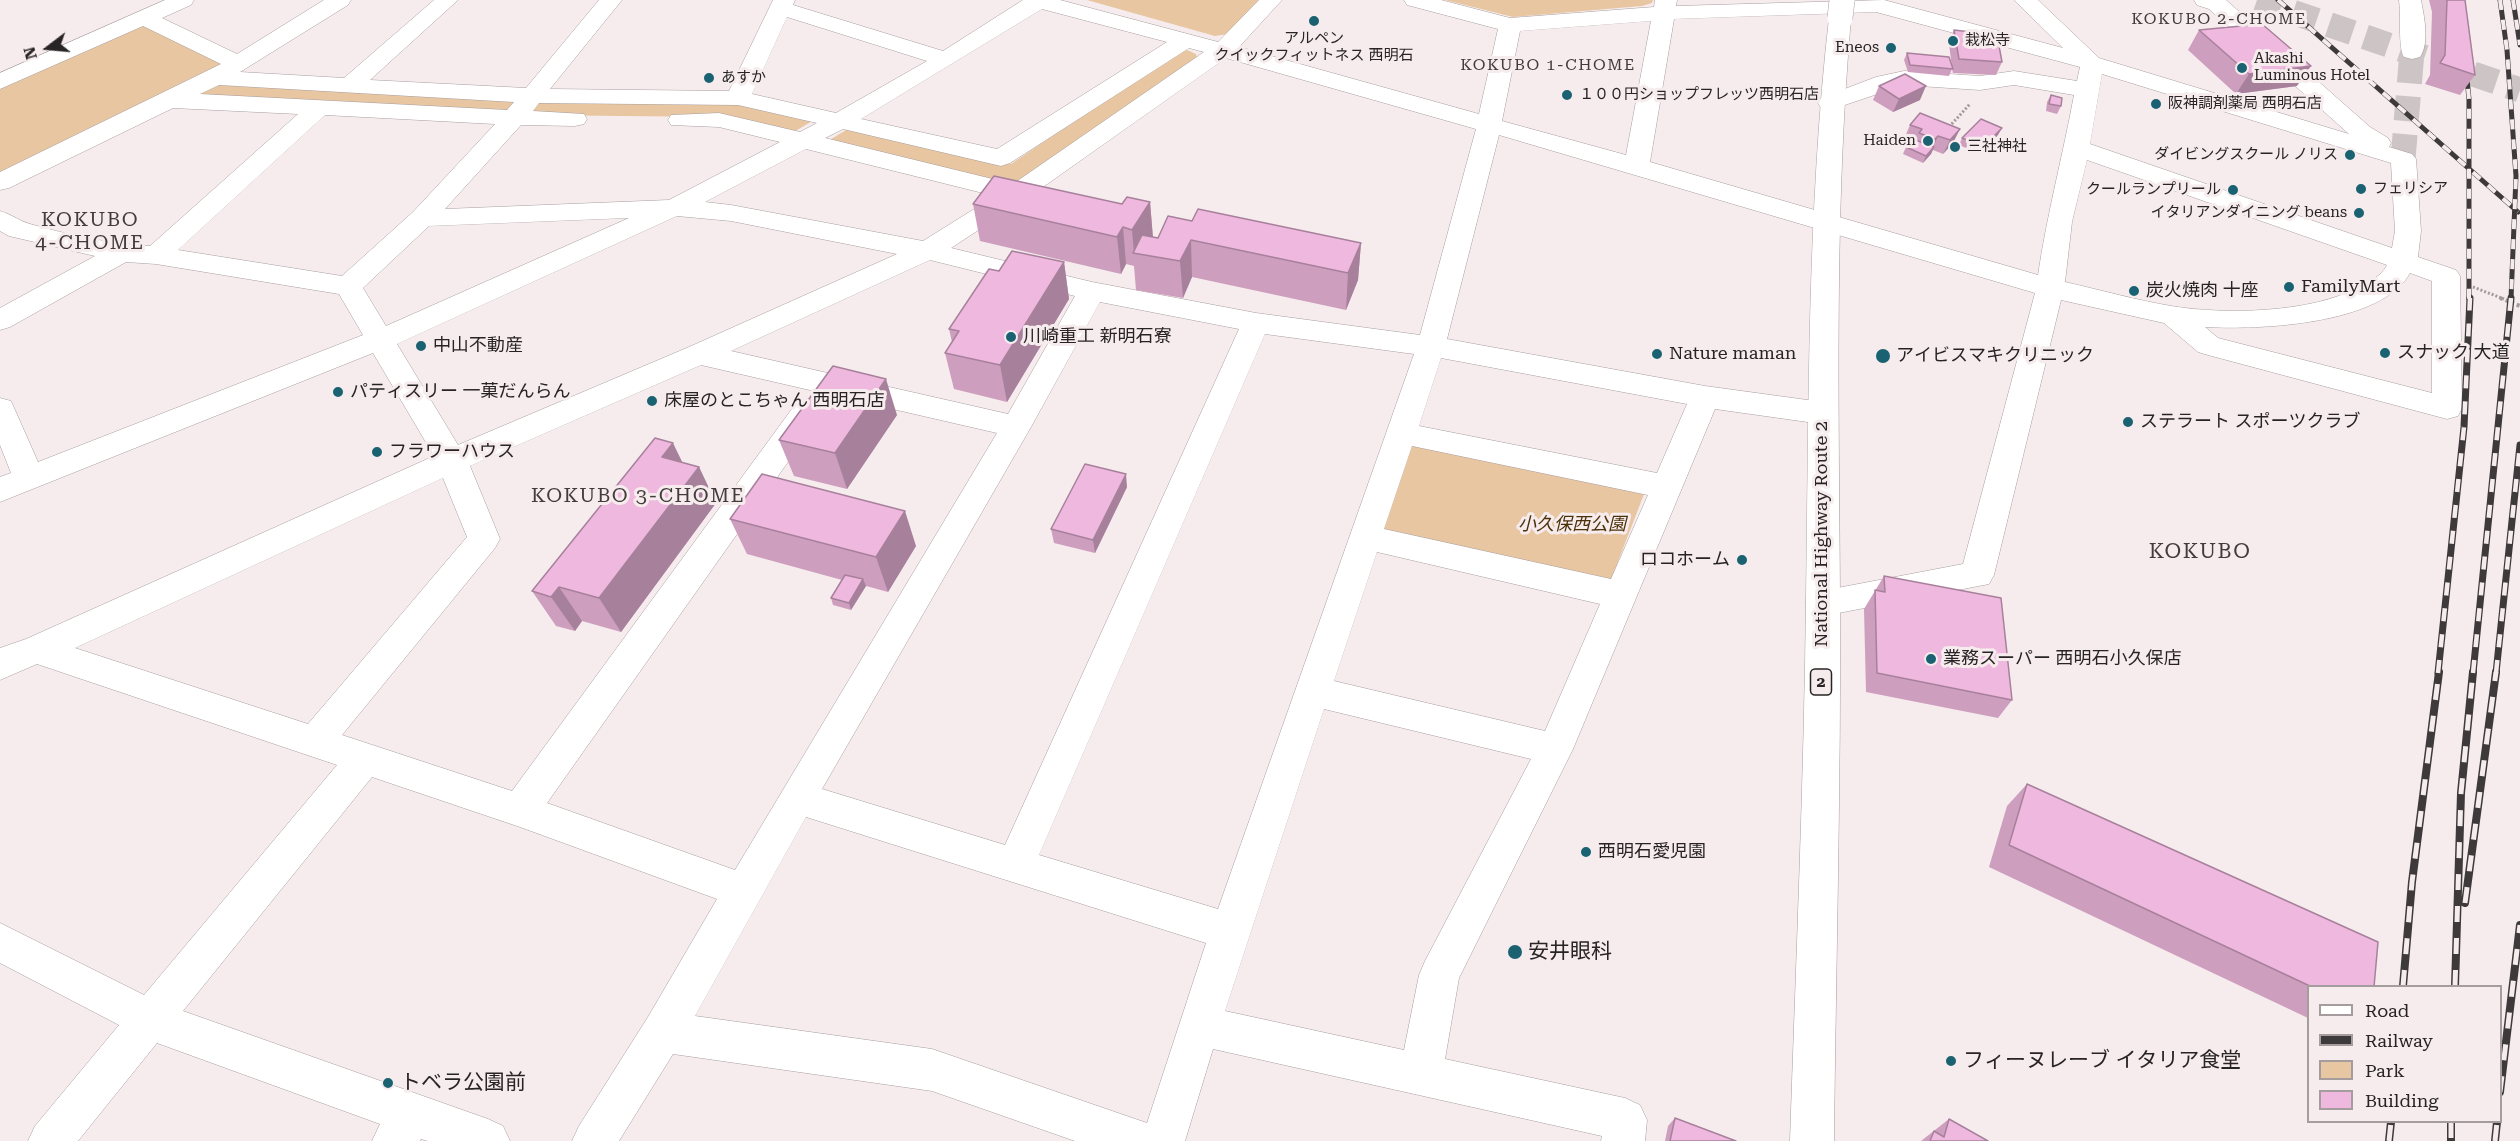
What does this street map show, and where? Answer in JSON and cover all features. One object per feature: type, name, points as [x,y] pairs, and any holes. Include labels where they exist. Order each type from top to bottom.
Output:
[{"type":"main road","points":[[0,82],[183,0]]},
{"type":"main road","points":[[0,182],[215,78],[340,0]]},
{"type":"main road","points":[[350,86],[447,0]]},
{"type":"main road","points":[[348,286],[422,218],[514,118],[611,0]]},
{"type":"main road","points":[[0,490],[379,340],[674,208],[840,120],[946,59],[1038,0],[1637,166],[2050,288],[2173,316],[2244,320],[2312,314],[2357,300],[2393,280],[2404,261],[2408,231],[2403,159]]},
{"type":"main road","points":[[0,666],[10,659],[37,650],[452,461],[699,354],[927,251],[1017,193],[1223,50],[1271,0]]},
{"type":"main road","points":[[1415,0],[1510,25],[1666,7],[1877,6],[2092,63],[2403,159]]},
{"type":"main road","points":[[2025,0],[2092,63]]},
{"type":"main road","points":[[2205,0],[2217,4],[2361,132],[2403,159]]},
{"type":"main road","points":[[2410,0],[2413,18],[2412,52]]},
{"type":"main road","points":[[738,98],[782,4],[946,59]]},
{"type":"main road","points":[[1637,166],[1666,7]]},
{"type":"main road","name":"National Highway Route 2","points":[[1812,1141],[1823,603],[1823,222],[1830,103],[1841,9]]},
{"type":"main road","points":[[144,18],[238,63]]},
{"type":"main road","points":[[1163,1141],[1230,932],[1431,346],[1489,125],[1510,25]]},
{"type":"main road","points":[[215,78],[532,96],[738,98],[1001,158],[1186,40]]},
{"type":"main road","points":[[1823,603],[1977,575],[2050,288],[2059,222],[2078,148],[2092,63]]},
{"type":"main road","points":[[1830,103],[1884,82],[1904,78],[1980,83],[2014,78],[2087,90]]},
{"type":"main road","points":[[167,100],[514,118],[719,120],[1017,193]]},
{"type":"main road","points":[[156,255],[319,108]]},
{"type":"main road","points":[[2078,148],[2446,276],[2447,408],[2208,345],[2173,316]]},
{"type":"main road","points":[[422,218],[674,208],[730,213],[927,251],[1092,291],[1257,322],[1431,346],[1705,397],[1822,413]]},
{"type":"main road","points":[[0,219],[18,230],[122,253],[156,255],[348,286]]},
{"type":"main road","points":[[0,320],[122,253]]},
{"type":"main road","points":[[316,741],[484,539],[452,461],[348,286]]},
{"type":"main road","points":[[594,1141],[663,1032],[796,798],[1016,427],[1092,291]]},
{"type":"main road","points":[[1015,865],[1257,322]]},
{"type":"main road","points":[[699,354],[1016,427]]},
{"type":"main road","points":[[520,810],[826,385]]},
{"type":"main road","points":[[1421,1075],[1439,975],[1555,749],[1705,397]]},
{"type":"main road","points":[[0,409],[29,478]]},
{"type":"main road","points":[[1401,433],[1667,487]]},
{"type":"main road","points":[[1366,537],[1620,595]]},
{"type":"main road","points":[[37,650],[520,810],[744,891]]},
{"type":"main road","points":[[1313,691],[1555,749]]},
{"type":"main road","points":[[50,1141],[365,758]]},
{"type":"main road","points":[[796,798],[1230,932]]},
{"type":"main road","points":[[0,942],[151,1020],[403,1127],[488,1141]]},
{"type":"main road","points":[[1201,1026],[1625,1120],[1623,1141]]},
{"type":"main road","points":[[663,1032],[932,1071],[1137,1141]]},
{"type":"path","points":[[2446,276],[2520,306]]},
{"type":"green space","points":[[1087,0],[1260,0],[1228,34],[1215,36]]},
{"type":"green space","points":[[1445,0],[1653,0],[1652,3],[1642,6],[1513,17]]},
{"type":"green space","points":[[141,22],[225,64],[0,174],[0,86]]},
{"type":"green space","points":[[1187,50],[1196,54],[1198,61],[1012,186],[828,141],[851,127],[1011,164],[1174,54]]},
{"type":"green space","points":[[215,84],[523,100],[510,115],[187,97]]},
{"type":"green space","points":[[536,100],[731,101],[814,120],[792,133],[721,117],[524,115]]},
{"type":"green space","name":"小久保西公園","points":[[1410,445],[1644,494],[1609,585],[1382,530]]},
{"type":"building","points":[[2447,0],[2465,0],[2475,75],[2440,63],[2445,55]]},
{"type":"building","points":[[2262,24],[2311,66],[2249,74],[2199,30]]},
{"type":"building","points":[[1954,30],[1997,35],[2002,62],[1959,59]]},
{"type":"building","points":[[1907,53],[1949,57],[1953,69],[1910,65]]},
{"type":"building","points":[[1905,74],[1926,86],[1899,99],[1879,86]]},
{"type":"building","points":[[2051,95],[2062,98],[2061,106],[2049,104]]},
{"type":"building","points":[[1920,113],[1960,129],[1950,140],[1938,136],[1935,139],[1919,133],[1922,129],[1910,125]]},
{"type":"building","points":[[1981,119],[2002,128],[1983,147],[1962,138]]},
{"type":"building","points":[[1913,139],[1934,147],[1926,156],[1906,147]]},
{"type":"building","points":[[994,176],[1122,204],[1127,197],[1150,202],[1132,230],[1123,227],[1117,237],[973,204]]},
{"type":"building","points":[[1198,209],[1361,243],[1348,273],[1191,240],[1180,261],[1133,253],[1142,235],[1158,238],[1168,216],[1192,221]]},
{"type":"building","points":[[1012,251],[1064,262],[1000,365],[945,353],[959,331],[949,329],[989,269],[999,271]]},
{"type":"building","points":[[833,366],[886,379],[835,453],[779,440]]},
{"type":"building","points":[[655,438],[673,443],[662,457],[699,467],[599,598],[559,587],[551,597],[532,591]]},
{"type":"building","points":[[1085,464],[1126,474],[1093,540],[1051,529]]},
{"type":"building","points":[[762,474],[905,511],[876,557],[730,519]]},
{"type":"building","points":[[845,575],[863,579],[849,603],[831,598]]},
{"type":"building","points":[[1884,576],[2001,598],[2012,700],[1877,673],[1875,590],[1885,592]]},
{"type":"building","points":[[2027,784],[2378,942],[2374,985],[2308,985],[2009,845]]},
{"type":"building","points":[[1675,1118],[1736,1141],[1670,1141]]},
{"type":"building","points":[[1949,1119],[1988,1141],[1930,1141],[1934,1131],[1944,1137]]},
{"type":"tunnel","points":[[2257,0],[2520,90]]},
{"type":"tunnel","points":[[2403,159],[2412,52]]},
{"type":"railway","points":[[2278,0],[2469,169]]},
{"type":"railway","points":[[2500,0],[2507,50],[2516,176],[2515,209]]},
{"type":"railway","points":[[2513,0],[2520,45]]},
{"type":"railway","points":[[2466,69],[2469,99],[2469,169]]},
{"type":"railway","points":[[2469,169],[2515,209]]},
{"type":"railway","points":[[2469,169],[2469,299]]},
{"type":"railway","points":[[2511,299],[2515,209]]},
{"type":"railway","points":[[2515,209],[2518,212]]},
{"type":"railway","points":[[2438,673],[2464,427],[2470,298]]},
{"type":"railway","points":[[2473,673],[2511,298]]},
{"type":"railway","points":[[2496,673],[2520,445]]},
{"type":"railway","points":[[2403,985],[2412,882],[2439,672]]},
{"type":"railway","points":[[2455,985],[2461,793],[2473,672]]},
{"type":"railway","points":[[2465,903],[2496,672]]},
{"type":"railway","points":[[2502,1075],[2520,925]]},
{"type":"railway","points":[[2389,1141],[2391,1123]]},
{"type":"railway","points":[[2451,1123],[2451,1141]]},
{"type":"railway","points":[[2495,1141],[2497,1123]]},
{"type":"place","name":"アルペン クイックフィットネス 西明石","points":[[1314,21]]},
{"type":"place","name":"栽松寺","points":[[1953,41]]},
{"type":"place","name":"Eneos","points":[[1891,48]]},
{"type":"place","name":"Akashi Luminous Hotel","points":[[2242,68]]},
{"type":"place","name":"あすか","points":[[709,78]]},
{"type":"place","name":"１００円ショップフレッツ西明石店","points":[[1567,95]]},
{"type":"place","name":"阪神調剤薬局 西明石店","points":[[2156,104]]},
{"type":"place","name":"Haiden","points":[[1928,141]]},
{"type":"place","name":"三社神社","points":[[1955,147]]},
{"type":"place","name":"ダイビングスクール ノリス","points":[[2350,155]]},
{"type":"place","name":"フェリシア","points":[[2361,189]]},
{"type":"place","name":"クールランプリール","points":[[2233,190]]},
{"type":"place","name":"イタリアンダイニング beans","points":[[2359,213]]},
{"type":"place","name":"FamilyMart","points":[[2289,287]]},
{"type":"place","name":"炭火焼肉 十座","points":[[2134,291]]},
{"type":"place","name":"川崎重工 新明石寮","points":[[1011,337]]},
{"type":"place","name":"中山不動産","points":[[421,346]]},
{"type":"place","name":"スナック 大道","points":[[2385,353]]},
{"type":"place","name":"Nature maman","points":[[1657,354]]},
{"type":"place","name":"アイビスマキクリニック","points":[[1883,356]]},
{"type":"place","name":"パティスリー 一菓だんらん","points":[[338,392]]},
{"type":"place","name":"床屋のとこちゃん 西明石店","points":[[652,401]]},
{"type":"place","name":"ステラート スポーツクラブ","points":[[2128,422]]},
{"type":"place","name":"フラワーハウス","points":[[377,452]]},
{"type":"place","name":"ロコホーム","points":[[1742,560]]},
{"type":"place","name":"業務スーパー 西明石小久保店","points":[[1931,659]]},
{"type":"place","name":"西明石愛児園","points":[[1586,852]]},
{"type":"place","name":"安井眼科","points":[[1515,952]]},
{"type":"place","name":"フィーヌレーブ イタリア食堂","points":[[1951,1061]]},
{"type":"place","name":"トベラ公園前","points":[[388,1083]]},
{"type":"district","name":"KOKUBO 2-CHOME","points":[[2219,19]]},
{"type":"district","name":"KOKUBO 1-CHOME","points":[[1548,65]]},
{"type":"district","name":"KOKUBO 4-CHOME","points":[[90,232]]},
{"type":"district","name":"KOKUBO 3-CHOME","points":[[638,496]]},
{"type":"district","name":"KOKUBO","points":[[2200,552]]}]
